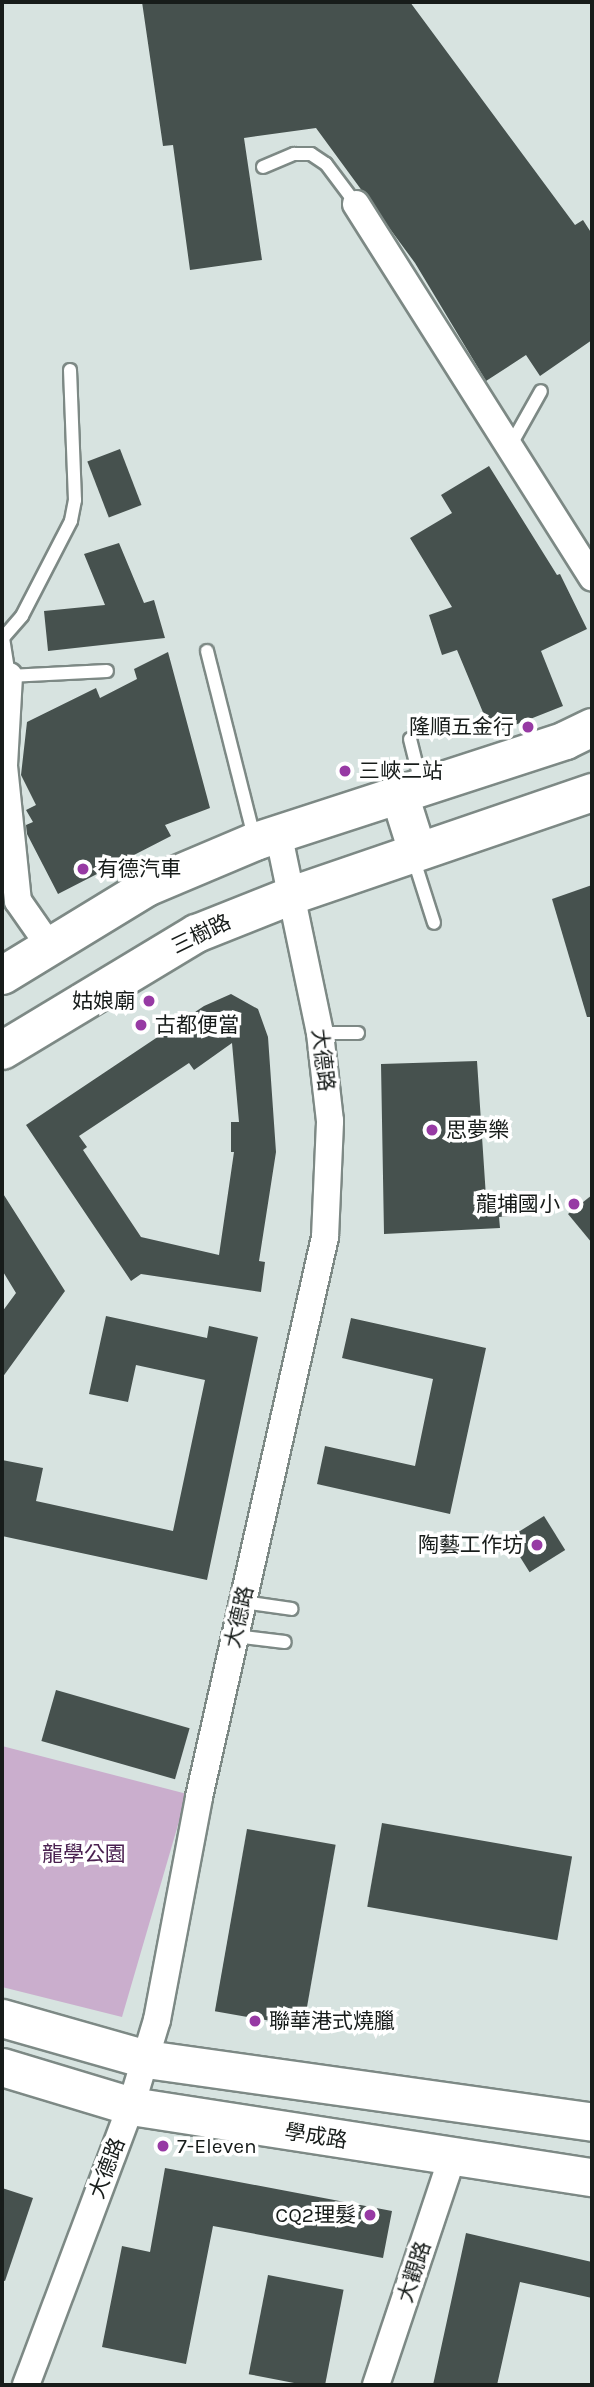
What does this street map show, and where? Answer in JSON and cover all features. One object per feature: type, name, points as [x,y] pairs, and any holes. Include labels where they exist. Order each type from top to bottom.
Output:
[{"type":"street","points":[[356,204],[592,578]]},
{"type":"street","points":[[9,676],[4,766],[19,901],[48,944]]},
{"type":"street","points":[[2,975],[48,944],[146,887],[266,837],[409,788],[565,740],[592,727]]},
{"type":"street","points":[[409,788],[414,852]]},
{"type":"street","name":"三樹路","points":[[2,1050],[196,933],[294,894],[592,792]]},
{"type":"street","name":"大德路","points":[[26,2385],[131,2106],[146,2059],[243,1602],[325,1237],[330,1121],[320,1033],[294,894],[266,837]]},
{"type":"street","points":[[2,2018],[146,2059],[592,2122]]},
{"type":"street","name":"學成路","points":[[2,2067],[131,2106],[452,2158],[592,2177]]},
{"type":"street","name":"大觀路","points":[[376,2385],[452,2158]]},
{"type":"lane","points":[[263,167],[294,154],[311,154],[326,163],[356,204]]},
{"type":"lane","points":[[70,370],[75,500],[71,521],[22,616],[3,638],[9,676],[107,671]]},
{"type":"lane","points":[[509,449],[541,391]]},
{"type":"lane","points":[[207,651],[266,837]]},
{"type":"lane","points":[[409,788],[410,739]]},
{"type":"lane","points":[[414,852],[434,923]]},
{"type":"lane","points":[[320,1033],[358,1033]]},
{"type":"lane","points":[[243,1602],[292,1609]]},
{"type":"lane","points":[[236,1636],[285,1642]]},
{"type":"green space","name":"龍學公園","points":[[2,1746],[187,1794],[122,2017],[2,1987]]},
{"type":"building","points":[[142,2],[410,2],[575,225],[583,220],[592,234],[592,340],[540,376],[526,355],[486,381],[415,263],[316,128],[244,138],[262,260],[190,270],[173,145],[163,146]]},
{"type":"building","points":[[120,449],[142,505],[109,518],[87,462]]},
{"type":"building","points":[[489,466],[557,575],[560,574],[587,629],[541,651],[563,706],[492,734],[457,650],[442,655],[429,615],[452,607],[410,538],[452,513],[441,495]]},
{"type":"building","points":[[119,543],[144,603],[154,600],[165,638],[48,651],[44,611],[105,605],[84,554]]},
{"type":"building","points":[[168,652],[210,808],[165,825],[171,836],[58,894],[27,834],[26,825],[33,822],[26,810],[36,805],[21,775],[27,722],[96,688],[100,698],[137,679],[134,669]]},
{"type":"building","points":[[592,885],[592,1017],[587,1017],[552,899]]},
{"type":"building","points":[[231,994],[258,1009],[268,1037],[276,1152],[259,1261],[265,1262],[261,1292],[141,1274],[131,1281],[26,1125],[204,1006]],"holes":[[[232,1043],[239,1122],[231,1122],[231,1152],[234,1152],[219,1255],[141,1237],[83,1150],[87,1147],[79,1136],[189,1063],[194,1070]]]},
{"type":"building","name":"思夢樂","points":[[477,1061],[486,1197],[506,1195],[510,1216],[499,1217],[500,1228],[384,1234],[381,1064]]},
{"type":"building","points":[[2,1192],[65,1291],[2,1378],[2,1312],[16,1293],[2,1270]]},
{"type":"building","points":[[592,1195],[592,1243],[568,1214]]},
{"type":"building","points":[[106,1316],[207,1338],[209,1326],[258,1337],[207,1580],[2,1536],[2,1460],[43,1468],[36,1501],[173,1531],[205,1380],[136,1365],[128,1402],[89,1394]]},
{"type":"building","points":[[351,1318],[486,1348],[450,1514],[317,1484],[325,1446],[415,1466],[433,1379],[342,1358]]},
{"type":"building","name":"陶藝工作坊","points":[[544,1516],[565,1550],[530,1572],[508,1538]]},
{"type":"building","points":[[56,1690],[190,1728],[175,1779],[41,1741]]},
{"type":"building","points":[[382,1823],[572,1857],[557,1940],[367,1907]]},
{"type":"building","points":[[247,1829],[336,1845],[304,2027],[215,2011]]},
{"type":"building","points":[[165,2168],[392,2211],[383,2258],[213,2226],[186,2364],[102,2347],[122,2246],[150,2252]]},
{"type":"building","points":[[2,2188],[33,2198],[5,2281],[2,2280]]},
{"type":"building","points":[[466,2233],[592,2262],[592,2298],[520,2282],[497,2385],[433,2385]]},
{"type":"building","points":[[268,2275],[344,2290],[325,2385],[305,2385],[249,2374]]},
{"type":"place","name":"隆順五金行","points":[[528,727]]},
{"type":"place","name":"三峽二站","points":[[345,771]]},
{"type":"place","name":"有德汽車","points":[[83,869]]},
{"type":"place","name":"姑娘廟","points":[[149,1001]]},
{"type":"place","name":"古都便當","points":[[141,1025]]},
{"type":"place","name":"思夢樂","points":[[432,1130]]},
{"type":"place","name":"龍埔國小","points":[[574,1204]]},
{"type":"place","name":"陶藝工作坊","points":[[537,1545]]},
{"type":"place","name":"聯華港式燒臘","points":[[255,2021]]},
{"type":"place","name":"7-Eleven","points":[[163,2146]]},
{"type":"place","name":"CQ2理髮","points":[[370,2215]]}]
